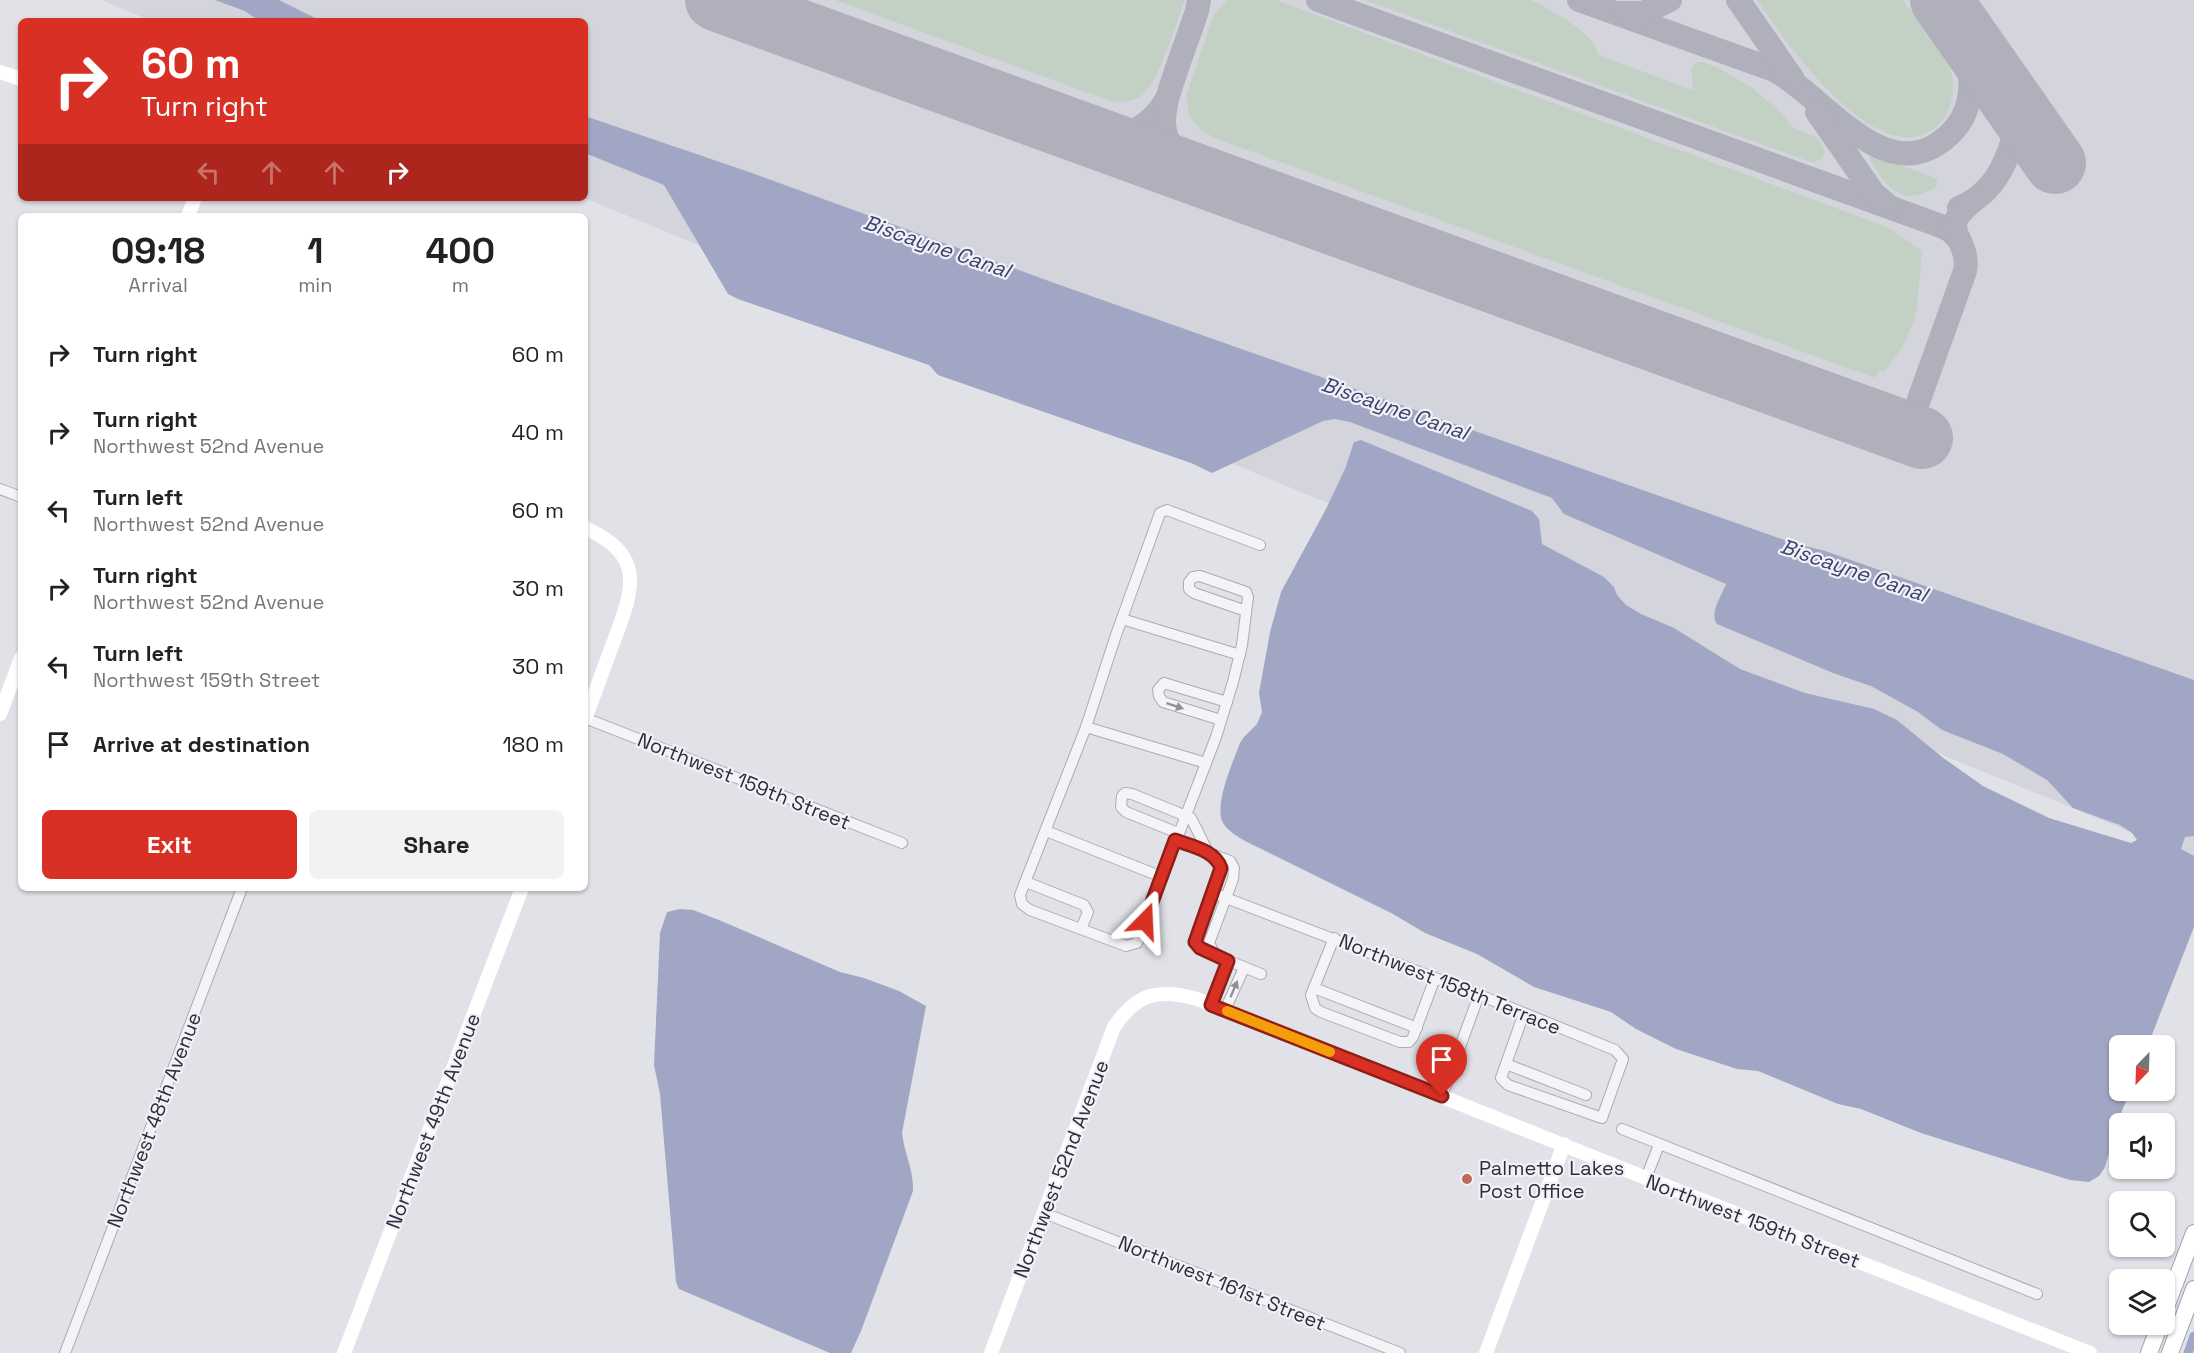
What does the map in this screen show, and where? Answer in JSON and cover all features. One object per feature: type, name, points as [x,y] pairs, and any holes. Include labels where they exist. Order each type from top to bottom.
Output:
[{"type":"main road","points":[[2175,1289],[2190,1258],[2194,1233]]},
{"type":"main road","points":[[2170,1353],[2194,1289]]},
{"type":"main road","points":[[2149,1353],[2156,1335]]},
{"type":"street","points":[[0,72],[18,79]]},
{"type":"street","points":[[0,489],[18,496]]},
{"type":"street","points":[[1246,611],[1194,593],[1189,589],[1189,582],[1192,577],[1200,576],[1246,592],[1248,597],[1240,655],[1206,763],[1137,943],[1126,946],[1030,910],[1022,904],[1020,895],[1047,831],[1086,726],[1160,513],[1167,510],[1260,545]]},
{"type":"street","points":[[588,529],[615,545],[624,556],[629,569],[631,586],[627,604],[588,711]]},
{"type":"street","points":[[1122,619],[1240,655]]},
{"type":"street","points":[[0,714],[18,666]]},
{"type":"street","points":[[1221,720],[1163,702],[1158,690],[1164,683],[1227,702]]},
{"type":"street","name":"Northwest 159th Street","points":[[588,720],[902,843]]},
{"type":"street","points":[[1086,726],[1206,763]]},
{"type":"street","points":[[1215,955],[1209,943],[1233,879],[1234,868],[1230,861],[1208,852],[1126,812],[1121,807],[1122,796],[1125,793],[1191,818],[1208,852],[1219,862],[1221,868],[1195,942],[1200,948],[1215,955],[1228,961],[1244,968],[1261,974]]},
{"type":"street","points":[[1047,831],[1162,877]]},
{"type":"street","points":[[1026,882],[1084,905],[1088,912],[1081,929]]},
{"type":"street","name":"Northwest 48th Avenue","points":[[65,1353],[241,891]]},
{"type":"street","name":"Northwest 49th Avenue","points":[[344,1353],[521,891]]},
{"type":"street","name":"Northwest 158th Terrace","points":[[1213,893],[1524,1013],[1615,1050],[1623,1059],[1602,1118],[1508,1084],[1501,1078],[1506,1064]]},
{"type":"street","points":[[1334,938],[1311,995],[1315,1008],[1321,1012],[1405,1043],[1413,1037],[1435,978]]},
{"type":"street","points":[[1211,1005],[1228,961]]},
{"type":"street","points":[[1225,1010],[1244,968]]},
{"type":"street","points":[[1314,988],[1417,1028]]},
{"type":"street","name":"Northwest 159th Street","points":[[1147,997],[1160,993],[1177,993],[1225,1010],[2090,1353]]},
{"type":"street","points":[[1442,1096],[1479,995]]},
{"type":"street","name":"Northwest 52nd Avenue","points":[[991,1353],[1114,1027],[1135,1003],[1147,997]]},
{"type":"street","points":[[1524,1013],[1506,1064],[1586,1095]]},
{"type":"street","name":"Northwest 159th Street","points":[[1622,1129],[2037,1294]]},
{"type":"street","points":[[1486,1353],[1564,1144]]},
{"type":"street","points":[[1646,1178],[1659,1145]]},
{"type":"street","name":"Northwest 161st Street","points":[[1044,1213],[1400,1353]]},
{"type":"shaded area","points":[[101,0],[2194,0],[2194,858],[588,200],[588,18],[145,18]]},
{"type":"green space","points":[[835,0],[1184,0],[1184,2],[1165,55],[1152,82],[1138,98],[1121,102],[1110,101]]},
{"type":"green space","points":[[1227,0],[1276,0],[1887,227],[1922,251],[1917,308],[1905,342],[1885,372],[1879,371],[1876,377],[1872,377],[1214,138],[1199,128],[1190,118],[1186,96],[1214,14]]},
{"type":"green space","points":[[1365,0],[1531,0],[1581,31],[1595,47],[1598,55],[1693,90],[1691,67],[1697,62],[1702,62],[1719,68],[1751,87],[1776,108],[1795,129],[1817,137],[1825,152],[1823,158],[1814,163],[1805,160]]},
{"type":"green space","points":[[1757,0],[1903,0],[1949,66],[1953,88],[1949,109],[1945,116],[1941,122],[1918,136],[1892,135],[1864,121],[1837,99],[1812,73]]},
{"type":"green space","points":[[1872,155],[1933,177],[1937,179],[1937,186],[1914,196],[1897,192],[1890,187],[1870,161],[1869,158]]},
{"type":"water","points":[[215,0],[279,0],[315,18],[255,18],[245,11]]},
{"type":"water","name":"Biscayne Canal","points":[[588,117],[749,172],[1057,284],[1793,543],[1825,551],[2194,680],[2194,836],[2185,837],[2181,849],[2194,856],[2194,927],[2152,1035],[2109,1035],[2109,1101],[2126,1101],[2121,1113],[2109,1113],[2109,1153],[2105,1167],[2099,1176],[2089,1182],[2070,1180],[1921,1133],[1861,1109],[1838,1104],[1758,1071],[1737,1069],[1676,1049],[1636,1029],[1611,1012],[1534,987],[1477,954],[1425,933],[1393,914],[1247,842],[1224,824],[1220,813],[1226,782],[1240,743],[1257,724],[1262,712],[1259,693],[1270,632],[1281,592],[1326,509],[1345,469],[1354,442],[1361,440],[1532,511],[1539,519],[1542,544],[1604,577],[1626,605],[1674,628],[1740,669],[1805,693],[1874,709],[1897,720],[1942,757],[1983,786],[2049,818],[2131,843],[2137,840],[2132,833],[2120,825],[2073,808],[2047,780],[2003,754],[1942,730],[1918,712],[1871,686],[1833,673],[1717,624],[1715,609],[1726,584],[1564,514],[1552,498],[1350,422],[1335,419],[1323,421],[1212,473],[1191,463],[938,375],[929,365],[728,294],[664,185],[588,154]]},
{"type":"water","points":[[680,909],[693,910],[719,920],[840,972],[899,991],[926,1006],[902,1133],[912,1176],[913,1191],[851,1353],[830,1353],[679,1289],[676,1282],[660,1094],[654,1065],[660,933],[667,912]]},
{"type":"waterway","points":[[2188,1353],[2194,1336]]},
{"type":"taxiway","points":[[728,0],[735,7]]},
{"type":"taxiway","points":[[1191,173],[1172,149],[1164,126],[1164,115],[1170,89],[1199,0]]},
{"type":"taxiway","points":[[1318,0],[1941,226],[1951,231],[1960,241]]},
{"type":"taxiway","points":[[1579,0],[1774,70],[1792,81],[1852,130],[1873,144],[1895,152],[1917,153],[1939,143],[1961,121],[1969,96],[1969,39]]},
{"type":"taxiway","points":[[1622,13],[1643,13],[1670,0]]},
{"type":"taxiway","points":[[1738,0],[1793,79]]},
{"type":"taxiway","points":[[1098,139],[1138,128],[1153,117],[1166,100]]},
{"type":"taxiway","points":[[1817,112],[1874,194],[1886,204]]},
{"type":"taxiway","points":[[1959,208],[1984,192],[2001,170],[2021,115]]},
{"type":"taxiway","points":[[1907,433],[1965,271],[1966,259],[1955,228],[1956,220],[1961,212],[1972,202]]},
{"type":"runway","points":[[716,0],[1922,438]]},
{"type":"runway","points":[[1941,0],[2055,163]]},
{"type":"slow traffic","points":[[1227,1011],[1330,1052]]},
{"type":"place","name":"Palmetto Lakes Post Office","points":[[1467,1179]]},
{"type":"route","points":[[1145,921],[1175,840],[1208,852],[1219,862],[1221,868],[1195,942],[1200,948],[1228,961],[1211,1005],[1442,1096]]}]
